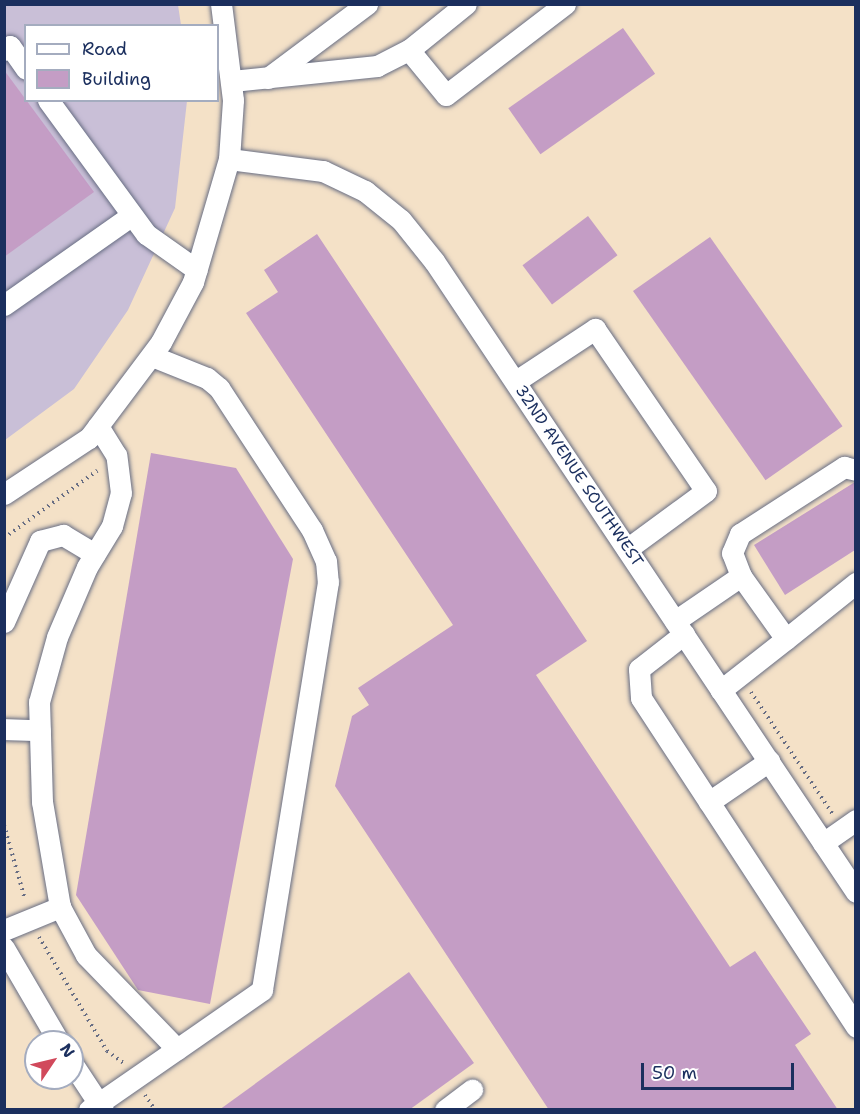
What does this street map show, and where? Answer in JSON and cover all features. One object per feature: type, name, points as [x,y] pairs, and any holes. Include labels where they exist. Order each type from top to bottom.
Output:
[{"type":"street","points":[[4,494],[98,426],[152,356],[197,270],[229,159],[232,81],[221,4]]},
{"type":"street","points":[[268,78],[367,4]]},
{"type":"street","points":[[232,81],[377,66],[409,50],[466,4]]},
{"type":"street","points":[[409,50],[446,95],[565,4]]},
{"type":"street","points":[[4,50],[10,46],[24,66]]},
{"type":"street","points":[[49,102],[132,215],[164,251],[197,270]]},
{"type":"street","name":"32ND AVENUE SOUTHWEST","points":[[229,159],[323,171],[365,191],[401,220],[434,261],[516,381],[855,892]]},
{"type":"street","points":[[4,305],[132,215]]},
{"type":"street","points":[[516,381],[595,329],[706,491],[627,549]]},
{"type":"street","points":[[84,1084],[97,1107],[134,1078],[262,990],[327,582],[326,561],[312,530],[219,388],[207,378],[152,356]]},
{"type":"street","points":[[98,426],[116,455],[122,493],[112,526],[95,554],[57,637],[39,702],[42,802],[60,907],[86,955],[177,1049]]},
{"type":"street","points":[[786,639],[741,576],[732,553],[740,534],[844,467],[855,470]]},
{"type":"street","points":[[4,622],[40,541],[63,535],[95,554]]},
{"type":"street","points":[[741,576],[680,628],[639,669],[637,684],[709,802],[855,1027]]},
{"type":"street","points":[[721,690],[855,583]]},
{"type":"street","points":[[4,729],[40,730]]},
{"type":"street","points":[[709,802],[769,761]]},
{"type":"street","points":[[823,843],[849,825]]},
{"type":"street","points":[[4,930],[60,907]]},
{"type":"street","points":[[4,948],[52,1030]]},
{"type":"street","points":[[445,1110],[472,1090]]},
{"type":"path","points":[[4,538],[116,455]]},
{"type":"path","points":[[740,675],[849,825]]},
{"type":"path","points":[[4,825],[30,919],[107,1051],[134,1078],[155,1110]]},
{"type":"shaded area","points":[[5,5],[178,5],[181,24],[24,24],[24,102],[187,102],[175,208],[128,310],[74,389],[5,440]]},
{"type":"building","points":[[623,28],[655,74],[540,154],[508,108]]},
{"type":"building","points":[[4,70],[24,97],[24,102],[28,102],[94,192],[4,257]]},
{"type":"building","points":[[588,216],[617,255],[552,304],[523,265]]},
{"type":"building","points":[[317,234],[587,641],[536,675],[730,967],[755,951],[811,1034],[795,1045],[838,1110],[549,1110],[335,786],[352,716],[369,705],[358,688],[453,625],[246,313],[278,292],[264,270]]},
{"type":"building","points":[[710,237],[842,426],[765,480],[633,291]]},
{"type":"building","points":[[151,453],[236,468],[293,559],[210,1004],[138,990],[76,895]]},
{"type":"building","points":[[855,482],[855,550],[785,595],[754,545]]},
{"type":"building","points":[[409,972],[474,1063],[409,1110],[219,1110]]}]
